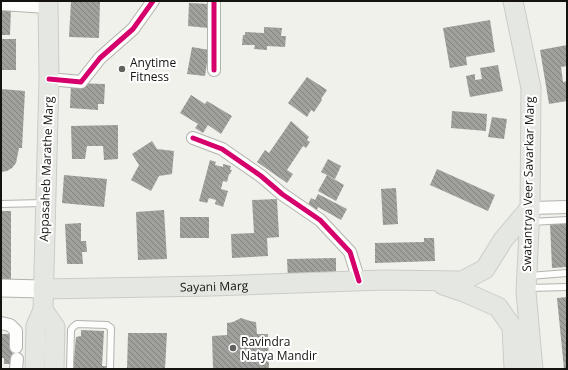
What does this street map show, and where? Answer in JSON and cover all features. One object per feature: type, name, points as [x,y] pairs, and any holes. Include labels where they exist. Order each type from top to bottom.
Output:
[{"type":"main road","name":"Swatantrya Veer Savarkar Marg","points":[[513,1],[531,88],[529,215],[526,282],[533,369]]},
{"type":"main road","name":"Appasaheb Marathe Marg","points":[[43,310],[49,80],[48,4]]},
{"type":"main road","name":"Sayani Marg","points":[[1,288],[43,289],[212,286],[359,280],[462,281],[485,269],[504,240],[529,215]]},
{"type":"main road","points":[[427,280],[464,292],[498,307],[512,327],[514,369]]},
{"type":"main road","points":[[43,310],[55,327],[63,350],[54,369]]},
{"type":"main road","points":[[35,369],[36,326],[43,310]]},
{"type":"street","points":[[49,80],[81,82],[100,58],[133,28],[153,1]]},
{"type":"street","points":[[214,1],[214,70]]},
{"type":"street","points":[[1,4],[48,4]]},
{"type":"street","points":[[193,138],[222,150],[261,176],[282,194],[320,220],[350,252],[359,280]]},
{"type":"street","points":[[529,215],[567,207]]},
{"type":"street","points":[[1,324],[10,325],[16,331],[16,347]]},
{"type":"lane","points":[[1,204],[45,203]]},
{"type":"lane","points":[[529,215],[567,220]]},
{"type":"lane","points":[[526,282],[567,273]]},
{"type":"lane","points":[[526,282],[567,287]]},
{"type":"lane","points":[[70,369],[63,350],[71,330],[75,325],[110,326],[112,330],[110,369]]},
{"type":"building","points":[[71,1],[100,1],[99,38],[69,37]]},
{"type":"building","points":[[189,3],[210,4],[208,28],[188,26]]},
{"type":"building","points":[[1,8],[11,8],[10,35],[1,35]]},
{"type":"building","points":[[490,20],[495,52],[466,57],[467,65],[450,68],[443,28]]},
{"type":"building","points":[[264,27],[282,28],[281,36],[286,36],[285,47],[267,46],[267,50],[254,49],[255,45],[242,45],[243,35],[245,35],[245,32],[264,33]]},
{"type":"building","points":[[1,39],[16,39],[16,70],[1,70]]},
{"type":"building","points":[[567,45],[567,66],[561,67],[563,82],[567,81],[567,101],[549,104],[540,50]]},
{"type":"building","points":[[192,47],[209,50],[205,76],[187,74]]},
{"type":"building","points":[[498,65],[503,91],[470,97],[466,76],[475,74],[475,80],[482,79],[480,68]]},
{"type":"building","points":[[307,77],[327,90],[314,112],[311,110],[307,117],[288,103]]},
{"type":"building","points":[[71,83],[105,84],[104,104],[98,104],[98,110],[70,108]]},
{"type":"building","points":[[1,89],[25,91],[22,148],[19,148],[16,163],[12,168],[1,172]]},
{"type":"building","points":[[191,95],[205,104],[207,101],[232,116],[221,134],[208,125],[203,133],[195,128],[198,124],[180,113]]},
{"type":"building","points":[[452,111],[487,114],[486,131],[451,128]]},
{"type":"building","points":[[492,117],[507,119],[504,139],[488,137]]},
{"type":"building","points":[[291,121],[309,137],[307,140],[310,142],[306,148],[303,146],[287,170],[293,174],[287,183],[257,162],[265,150],[269,153]]},
{"type":"building","points":[[118,125],[118,159],[104,160],[103,146],[87,146],[85,159],[72,159],[71,126]]},
{"type":"building","points":[[152,141],[157,149],[174,151],[172,174],[159,176],[151,191],[131,180],[139,165],[132,154]]},
{"type":"building","points":[[328,159],[341,166],[335,179],[321,172]]},
{"type":"building","points":[[210,160],[216,162],[215,165],[223,167],[223,164],[231,166],[230,170],[232,170],[229,174],[227,182],[223,181],[221,189],[228,191],[223,207],[215,204],[216,200],[209,198],[207,203],[199,201]]},
{"type":"building","points":[[437,169],[495,195],[488,211],[430,185]]},
{"type":"building","points":[[64,175],[107,179],[104,207],[62,203]]},
{"type":"building","points":[[327,175],[344,185],[336,201],[318,191]]},
{"type":"building","points":[[396,188],[398,224],[383,225],[381,189]]},
{"type":"building","points":[[318,194],[347,209],[341,220],[318,207],[317,210],[308,205],[311,198],[315,200]]},
{"type":"building","points":[[277,199],[279,237],[267,238],[268,256],[232,258],[231,234],[254,233],[252,200]]},
{"type":"building","points":[[164,210],[167,259],[138,260],[136,212]]},
{"type":"building","points":[[1,211],[11,211],[11,281],[1,281]]},
{"type":"building","points":[[180,217],[209,217],[209,238],[180,238]]},
{"type":"building","points":[[81,223],[81,241],[86,241],[87,252],[82,252],[83,264],[67,264],[65,224]]},
{"type":"building","points":[[550,224],[567,224],[567,267],[552,268]]},
{"type":"building","points":[[424,238],[434,238],[435,261],[375,263],[375,243],[424,242]]},
{"type":"building","points":[[336,258],[336,276],[288,279],[287,259]]},
{"type":"building","points":[[567,297],[567,369],[564,369],[557,298]]},
{"type":"building","points":[[241,318],[256,322],[257,334],[268,334],[269,369],[213,369],[212,336],[227,335],[227,323]]},
{"type":"building","points":[[81,330],[104,331],[102,366],[108,366],[108,369],[73,369],[76,337],[81,336]]},
{"type":"building","points":[[128,333],[167,333],[165,369],[127,369]]},
{"type":"building","points":[[2,334],[13,334],[12,364],[4,364],[4,358],[1,358]]},
{"type":"cycle path","points":[[49,79],[81,82],[100,58],[133,29],[153,1]]},
{"type":"cycle path","points":[[214,1],[214,70]]},
{"type":"cycle path","points":[[193,138],[222,149],[261,176],[282,194],[320,220],[350,252],[359,281]]},
{"type":"place","name":"Anytime Fitness","points":[[122,69]]},
{"type":"place","name":"Ravindra Natya Mandir","points":[[233,348]]}]
